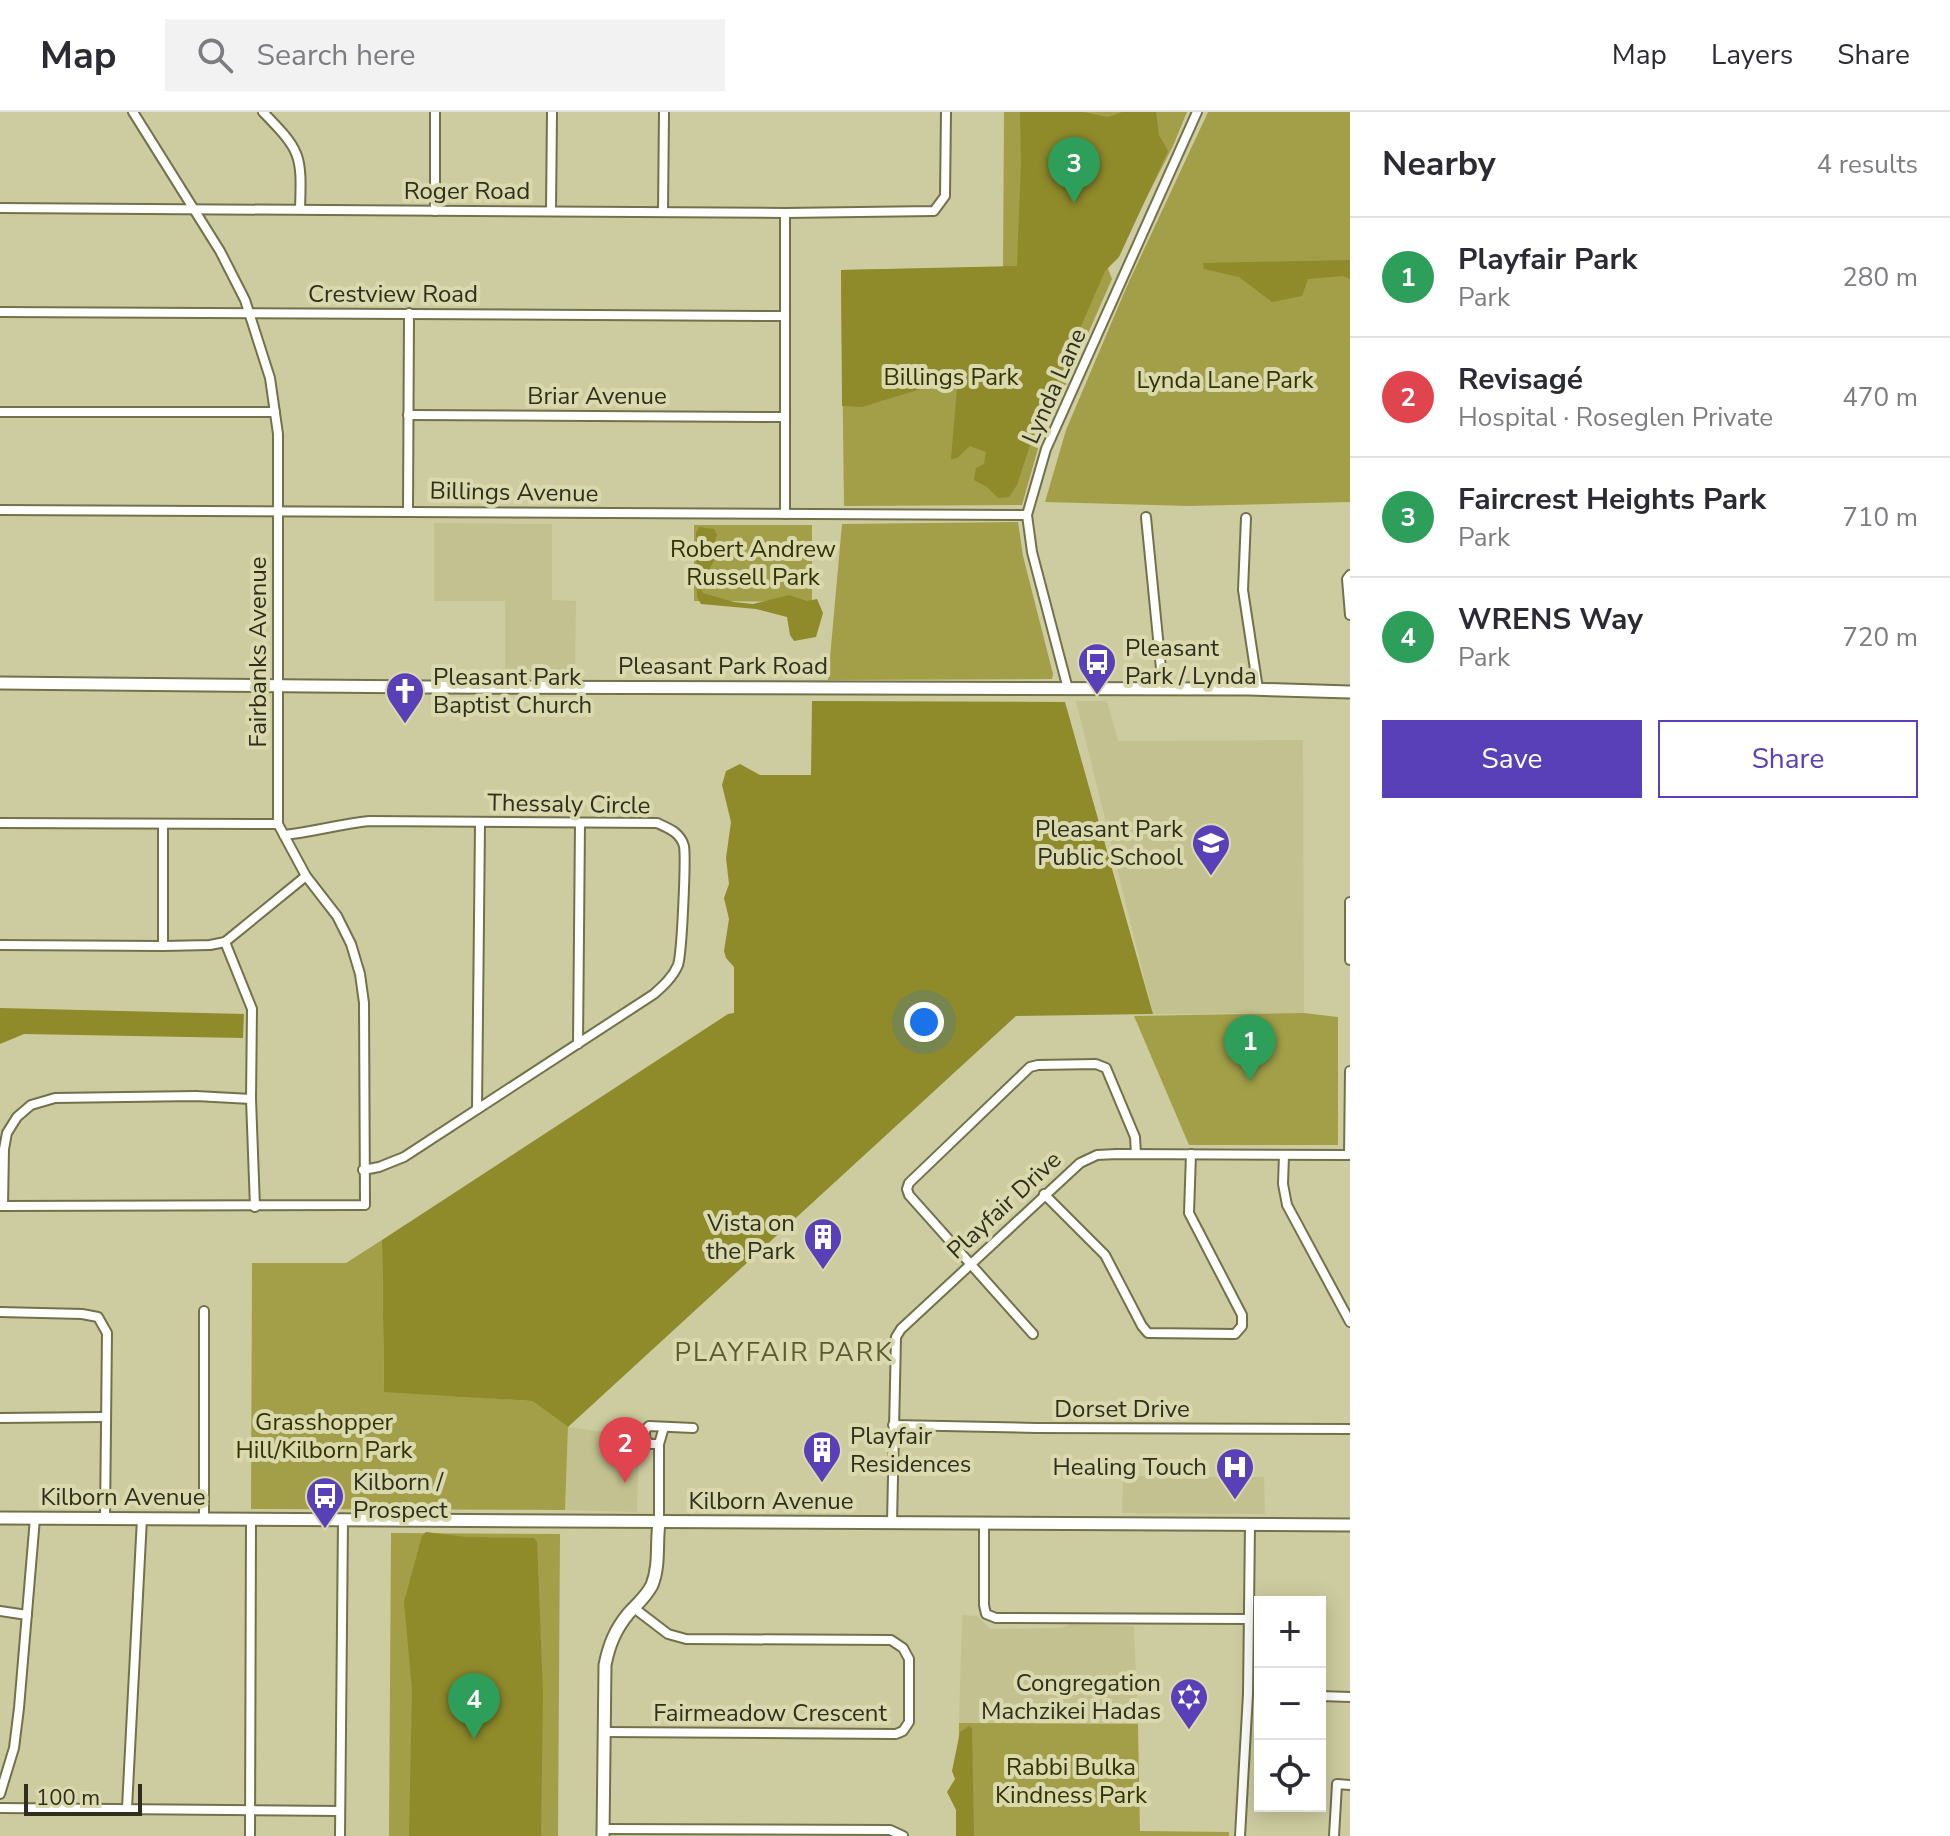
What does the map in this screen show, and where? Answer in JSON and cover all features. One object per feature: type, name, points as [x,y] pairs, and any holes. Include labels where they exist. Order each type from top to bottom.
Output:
[{"type":"street","name":"Fairbanks Avenue","points":[[133,112],[220,251],[250,313],[270,378],[278,434],[278,824],[306,876],[337,916],[351,944],[360,974],[365,1042],[365,1205],[255,1207]]},
{"type":"street","points":[[263,112],[291,141],[299,156],[300,209]]},
{"type":"street","points":[[435,112],[435,211]]},
{"type":"street","points":[[551,211],[552,112]]},
{"type":"street","points":[[663,212],[664,112]]},
{"type":"street","name":"Roger Road","points":[[0,208],[785,213],[934,211],[945,196],[946,112]]},
{"type":"street","name":"Lynda Lane","points":[[1068,689],[1032,552],[1027,515],[1046,449],[1197,112]]},
{"type":"street","points":[[785,213],[785,514]]},
{"type":"street","name":"Crestview Road","points":[[0,312],[785,316]]},
{"type":"street","points":[[408,511],[409,313]]},
{"type":"street","points":[[0,412],[275,412]]},
{"type":"street","name":"Briar Avenue","points":[[408,415],[785,417]]},
{"type":"street","name":"Billings Avenue","points":[[0,510],[1027,515]]},
{"type":"street","points":[[1146,517],[1163,689]]},
{"type":"street","points":[[1246,518],[1243,590],[1258,689]]},
{"type":"street","points":[[1350,575],[1347,579],[1350,615]]},
{"type":"street","name":"Pleasant Park Road","points":[[0,683],[1350,692]]},
{"type":"street","name":"Thessaly Circle","points":[[284,835],[369,821],[657,823],[673,830],[684,845],[681,945],[678,965],[668,981],[654,994],[404,1157],[363,1170]]},
{"type":"street","points":[[0,823],[278,824]]},
{"type":"street","points":[[578,1044],[580,823]]},
{"type":"street","points":[[163,824],[163,946]]},
{"type":"street","points":[[477,1109],[480,824]]},
{"type":"street","points":[[0,945],[163,946],[225,942],[306,876]]},
{"type":"street","points":[[1350,902],[1350,960]]},
{"type":"street","points":[[225,942],[252,1009],[255,1207],[2,1206],[7,1133],[17,1117],[31,1105],[55,1098],[196,1096],[251,1099]]},
{"type":"street","points":[[1033,1334],[971,1262],[934,1225],[907,1189],[909,1183],[1030,1067],[1038,1065],[1096,1064],[1106,1068],[1135,1137],[1136,1154]]},
{"type":"street","points":[[1349,1155],[1350,1071]]},
{"type":"street","points":[[1044,1194],[1105,1255],[1148,1333],[1235,1334],[1242,1326],[1242,1315],[1189,1213],[1191,1154]]},
{"type":"street","name":"Playfair Drive","points":[[892,1523],[896,1337],[971,1262],[1080,1163],[1097,1155],[1349,1155]]},
{"type":"street","points":[[1284,1155],[1283,1184],[1287,1205],[1350,1322]]},
{"type":"street","points":[[204,1311],[204,1519]]},
{"type":"street","points":[[0,1312],[98,1317],[107,1333],[105,1518]]},
{"type":"street","points":[[0,1418],[104,1417]]},
{"type":"street","name":"Dorset Drive","points":[[893,1425],[1051,1429],[1350,1429]]},
{"type":"street","points":[[659,1444],[647,1442],[645,1430],[649,1426],[693,1428]]},
{"type":"street","points":[[664,1427],[659,1444],[659,1523],[653,1582],[616,1631],[605,1665],[603,1832],[890,1830],[903,1836]]},
{"type":"street","name":"Kilborn Avenue","points":[[0,1518],[1350,1525]]},
{"type":"street","points":[[0,1794],[16,1735],[35,1518]]},
{"type":"street","points":[[127,1808],[142,1518]]},
{"type":"street","points":[[250,1836],[251,1518]]},
{"type":"street","points":[[340,1836],[343,1520]]},
{"type":"street","points":[[984,1524],[984,1605],[986,1614],[996,1618],[1248,1619]]},
{"type":"street","points":[[1240,1836],[1248,1694],[1250,1524]]},
{"type":"street","name":"Fairmeadow Crescent","points":[[605,1732],[896,1734],[903,1731],[909,1722],[909,1659],[903,1648],[891,1640],[686,1639],[661,1630],[634,1608]]},
{"type":"street","points":[[0,1611],[27,1615]]},
{"type":"street","points":[[1248,1694],[1254,1694]]},
{"type":"street","points":[[1326,1696],[1350,1697]]},
{"type":"street","points":[[1334,1836],[1337,1784],[1350,1785]]},
{"type":"street","points":[[0,1808],[340,1811]]},
{"type":"shaded area","points":[[434,523],[552,524],[552,600],[576,601],[575,676],[505,676],[505,601],[434,601]]},
{"type":"shaded area","name":"Pleasant Park Public School","points":[[1076,701],[1107,701],[1118,741],[1303,740],[1304,1013],[1153,1014]]},
{"type":"shaded area","points":[[568,1427],[639,1437],[637,1512],[565,1510]]},
{"type":"shaded area","points":[[1123,1476],[1264,1477],[1265,1514],[1122,1513]]},
{"type":"shaded area","points":[[962,1615],[977,1616],[990,1629],[1061,1628],[1071,1624],[1134,1626],[1138,1724],[959,1723]]},
{"type":"green space","name":"Billings Park","points":[[1004,112],[1187,112],[1114,261],[1107,266],[1112,279],[1039,445],[1022,505],[844,506],[841,270],[1003,267]]},
{"type":"green space","name":"Billings Park","points":[[1020,112],[1083,112],[1108,117],[1122,112],[1156,112],[1159,135],[1168,151],[1119,257],[1105,271],[1032,439],[1017,485],[1009,497],[998,498],[974,480],[976,468],[984,464],[986,452],[970,446],[957,458],[951,459],[957,388],[924,388],[862,407],[842,406],[841,270],[1017,266]]},
{"type":"green space","name":"Lynda Lane Park","points":[[1208,112],[1350,112],[1350,502],[1189,506],[1045,502],[1066,430],[1127,286]]},
{"type":"green space","points":[[1350,260],[1350,279],[1343,276],[1308,279],[1302,296],[1272,302],[1239,277],[1204,269],[1203,263]]},
{"type":"green space","points":[[1018,522],[1052,679],[828,680],[842,524]]},
{"type":"green space","name":"Robert Andrew Russell Park","points":[[694,525],[812,525],[812,602],[694,601]]},
{"type":"green space","points":[[699,527],[714,529],[717,535],[713,546],[716,557],[700,586],[703,593],[753,604],[789,595],[807,601],[817,599],[823,613],[816,637],[794,641],[787,617],[756,609],[701,604],[697,597],[696,533]]},
{"type":"green space","points":[[812,701],[1065,702],[1153,1014],[1016,1016],[568,1427],[532,1401],[384,1392],[382,1240],[728,1014],[734,1013],[734,967],[724,951],[729,919],[724,898],[729,884],[726,858],[731,822],[722,785],[726,771],[740,764],[760,775],[811,775]]},
{"type":"green space","points":[[0,1008],[244,1014],[243,1038],[24,1034],[0,1044]]},
{"type":"green space","points":[[1304,1013],[1338,1017],[1338,1145],[1189,1145],[1134,1016]]},
{"type":"green space","name":"Grasshopper Hill/Kilborn Park","points":[[382,1240],[384,1391],[532,1401],[568,1427],[565,1510],[251,1509],[252,1263],[346,1263]]},
{"type":"green space","points":[[426,1532],[466,1537],[534,1538],[537,1542],[543,1694],[541,1836],[409,1836],[412,1690],[404,1602],[422,1536]]},
{"type":"green space","points":[[391,1533],[560,1534],[558,1836],[389,1836]]},
{"type":"green space","name":"Rabbi Bulka Kindness Park","points":[[959,1723],[1138,1724],[1140,1831],[1229,1832],[1229,1836],[958,1836]]},
{"type":"green space","points":[[969,1726],[972,1728],[974,1836],[956,1836],[956,1810],[947,1792],[955,1779],[952,1771],[960,1732]]},
{"type":"place","name":"Faircrest Heights Park","points":[[1074,203]]},
{"type":"place","name":"Pleasant Park / Lynda","points":[[1097,696]]},
{"type":"place","name":"Pleasant Park Baptist Church","points":[[405,725]]},
{"type":"place","name":"Pleasant Park Public School","points":[[1211,877]]},
{"type":"place","name":"Playfair Park","points":[[1250,1081]]},
{"type":"place","name":"Vista on the Park","points":[[823,1271]]},
{"type":"place","name":"Revisagé","points":[[625,1483]]},
{"type":"place","name":"Playfair Residences","points":[[822,1484]]},
{"type":"place","name":"Healing Touch","points":[[1235,1501]]},
{"type":"place","name":"Kilborn / Prospect","points":[[325,1530]]},
{"type":"place","name":"Congregation Machzikei Hadas","points":[[1189,1731]]},
{"type":"place","name":"WRENS Way","points":[[474,1739]]},
{"type":"district","name":"PLAYFAIR PARK","points":[[784,1352]]}]
